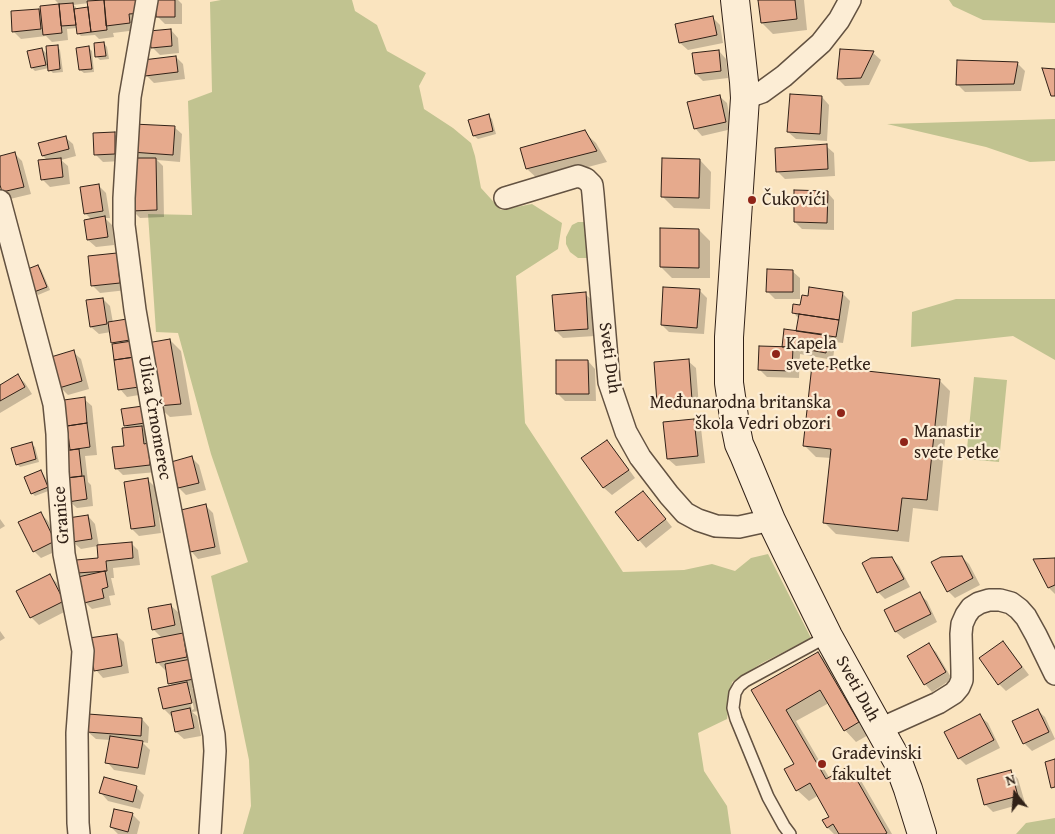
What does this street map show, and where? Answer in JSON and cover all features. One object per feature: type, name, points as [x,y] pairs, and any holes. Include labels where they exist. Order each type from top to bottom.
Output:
[{"type":"main road","name":"Sveti Duh","points":[[735,0],[745,98],[728,337],[729,383],[734,424],[739,444],[771,520],[828,636],[898,762],[922,834]]},
{"type":"street","name":"Ulica Črnomerec","points":[[147,0],[130,97],[124,225],[135,310],[163,471],[214,735],[215,752],[210,834]]},
{"type":"street","points":[[745,98],[762,92],[784,76],[821,42],[839,20],[850,0]]},
{"type":"street","name":"Sveti Duh","points":[[505,198],[578,176],[586,178],[592,185],[609,382],[626,432],[640,458],[686,513],[698,520],[716,526],[739,527],[771,520]]},
{"type":"street","name":"Granice","points":[[0,201],[54,404],[64,554],[83,651],[77,733],[79,834]]},
{"type":"street","name":"Sveti Duh","points":[[880,729],[938,703],[954,693],[959,687],[962,680],[962,624],[971,608],[979,603],[989,600],[1000,600],[1011,603],[1019,609],[1026,617],[1055,674]]},
{"type":"lane","points":[[790,834],[768,797],[736,719],[733,708],[735,693],[739,686],[746,681],[828,636]]},
{"type":"green space","points":[[221,0],[352,0],[355,11],[377,25],[387,51],[426,73],[419,86],[424,109],[453,128],[471,143],[481,188],[501,210],[532,204],[562,223],[558,249],[516,276],[525,423],[623,572],[684,570],[712,564],[735,571],[751,558],[768,554],[811,638],[762,663],[732,682],[727,719],[698,733],[704,771],[727,806],[731,834],[243,834],[251,806],[249,760],[211,576],[248,562],[211,454],[178,333],[156,332],[148,214],[192,215],[188,101],[212,92],[210,2]]},
{"type":"green space","points":[[949,0],[1055,0],[1055,23],[983,20],[953,6]]},
{"type":"green space","points":[[1055,119],[1055,161],[1030,162],[986,147],[887,124]]},
{"type":"green space","points":[[578,222],[588,222],[590,258],[578,258],[570,252],[566,244],[566,237],[572,225]]},
{"type":"green space","points":[[956,299],[1055,299],[1055,360],[1013,336],[911,347],[912,312]]},
{"type":"green space","points":[[974,377],[1007,380],[999,462],[966,459]]},
{"type":"green space","points":[[1055,818],[1055,834],[1016,834],[1026,823]]},
{"type":"building","points":[[104,0],[142,0],[143,13],[129,14],[130,23],[106,26]]},
{"type":"building","points":[[104,0],[107,30],[91,32],[87,1]]},
{"type":"building","points":[[156,0],[175,0],[175,17],[156,17]]},
{"type":"building","points":[[758,0],[795,0],[797,19],[761,23]]},
{"type":"building","points":[[73,3],[76,25],[61,26],[59,4]]},
{"type":"building","points":[[59,4],[62,33],[43,35],[40,6]]},
{"type":"building","points":[[88,7],[91,32],[77,34],[74,9]]},
{"type":"building","points":[[39,9],[41,29],[12,32],[11,11]]},
{"type":"building","points":[[713,16],[717,35],[679,43],[675,24]]},
{"type":"building","points":[[171,29],[172,46],[151,48],[149,31]]},
{"type":"building","points":[[104,42],[106,56],[95,57],[94,43]]},
{"type":"building","points":[[58,45],[60,69],[48,71],[46,46]]},
{"type":"building","points":[[89,46],[92,69],[79,70],[76,48]]},
{"type":"building","points":[[42,48],[46,65],[31,68],[27,51]]},
{"type":"building","points":[[840,49],[874,51],[861,78],[837,79]]},
{"type":"building","points":[[719,50],[721,71],[695,74],[692,53]]},
{"type":"building","points":[[176,56],[178,72],[145,76],[143,60]]},
{"type":"building","points":[[957,60],[1018,62],[1014,84],[956,85]]},
{"type":"building","points":[[1042,68],[1055,69],[1055,96],[1051,96]]},
{"type":"building","points":[[790,94],[822,96],[820,134],[787,132]]},
{"type":"building","points":[[720,95],[726,122],[694,129],[687,102]]},
{"type":"building","points":[[489,114],[493,131],[473,136],[468,120]]},
{"type":"building","points":[[133,124],[175,126],[173,155],[131,152]]},
{"type":"building","points":[[585,130],[597,151],[526,169],[520,148]]},
{"type":"building","points":[[115,132],[115,154],[94,155],[93,133]]},
{"type":"building","points":[[66,136],[69,149],[42,156],[38,143]]},
{"type":"building","points":[[827,144],[828,169],[776,172],[775,148]]},
{"type":"building","points":[[15,152],[24,187],[2,192],[0,185],[0,156]]},
{"type":"building","points":[[61,158],[63,177],[41,180],[38,160]]},
{"type":"building","points":[[131,158],[156,158],[157,210],[131,211]]},
{"type":"building","points":[[662,158],[700,159],[699,198],[661,197]]},
{"type":"building","points":[[99,184],[103,211],[84,214],[80,187]]},
{"type":"building","points":[[794,190],[828,191],[827,223],[794,222]]},
{"type":"building","points":[[105,216],[108,237],[87,240],[84,220]]},
{"type":"building","points":[[660,228],[699,229],[699,268],[660,267]]},
{"type":"building","points":[[117,253],[120,283],[91,286],[88,256]]},
{"type":"building","points":[[38,265],[47,287],[34,292],[25,270]]},
{"type":"building","points":[[767,269],[793,270],[793,292],[766,292]]},
{"type":"building","points":[[663,287],[700,289],[697,328],[661,325]]},
{"type":"building","points":[[809,287],[843,292],[839,320],[792,313],[793,304],[800,305],[802,295],[808,296]]},
{"type":"building","points":[[586,292],[588,329],[555,331],[552,295]]},
{"type":"building","points":[[103,298],[107,324],[90,327],[86,300]]},
{"type":"building","points":[[799,314],[839,320],[836,337],[796,331]]},
{"type":"building","points":[[127,319],[130,340],[111,343],[108,322]]},
{"type":"building","points":[[784,329],[828,335],[826,353],[782,347]]},
{"type":"building","points":[[170,339],[181,404],[157,406],[147,343]]},
{"type":"building","points":[[132,341],[135,357],[114,360],[112,344]]},
{"type":"building","name":"Kapela svete Petke","points":[[759,346],[793,347],[792,371],[758,370]]},
{"type":"building","points":[[74,350],[82,381],[59,388],[51,357]]},
{"type":"building","points":[[134,357],[139,387],[118,390],[114,360]]},
{"type":"building","points":[[689,359],[692,400],[657,403],[654,362]]},
{"type":"building","points":[[556,360],[588,360],[589,394],[556,394]]},
{"type":"building","points":[[812,365],[940,379],[927,500],[902,498],[898,531],[823,523],[831,449],[803,446]]},
{"type":"building","points":[[18,374],[25,387],[0,401],[0,385]]},
{"type":"building","points":[[85,397],[87,423],[67,426],[64,400]]},
{"type":"building","points":[[143,406],[145,423],[124,426],[121,409]]},
{"type":"building","points":[[694,419],[698,456],[667,459],[663,422]]},
{"type":"building","points":[[87,423],[90,447],[70,450],[67,426]]},
{"type":"building","points":[[142,426],[144,444],[148,443],[150,465],[115,469],[112,447],[124,446],[122,428]]},
{"type":"building","points":[[607,440],[629,470],[603,488],[581,458]]},
{"type":"building","points":[[32,442],[36,459],[16,465],[11,448]]},
{"type":"building","points":[[79,449],[82,476],[66,478],[62,451]]},
{"type":"building","points":[[192,456],[199,483],[178,488],[171,462]]},
{"type":"building","points":[[41,470],[48,487],[31,494],[24,477]]},
{"type":"building","points":[[84,476],[87,499],[68,502],[66,478]]},
{"type":"building","points":[[148,478],[155,526],[131,529],[124,482]]},
{"type":"building","points":[[643,491],[666,519],[638,541],[615,512]]},
{"type":"building","points":[[206,504],[215,547],[190,552],[181,510]]},
{"type":"building","points":[[41,512],[55,541],[33,552],[18,522]]},
{"type":"building","points":[[88,515],[92,539],[72,542],[68,518]]},
{"type":"building","points":[[132,542],[133,558],[106,561],[107,571],[77,573],[76,560],[98,558],[97,545]]},
{"type":"building","points":[[962,556],[973,578],[947,592],[931,562],[941,557]]},
{"type":"building","points":[[892,557],[904,579],[877,593],[862,563],[871,558]]},
{"type":"building","points":[[1055,558],[1055,585],[1048,588],[1033,559]]},
{"type":"building","points":[[105,571],[108,587],[102,589],[104,598],[84,603],[78,577]]},
{"type":"building","points":[[50,574],[64,601],[30,618],[16,591]]},
{"type":"building","points":[[920,592],[931,614],[895,632],[884,610]]},
{"type":"building","points":[[171,604],[175,625],[152,630],[148,608]]},
{"type":"building","points":[[183,633],[187,657],[156,663],[152,639]]},
{"type":"building","points":[[117,634],[122,666],[94,671],[89,638]]},
{"type":"building","points":[[1003,641],[1022,667],[998,685],[979,658]]},
{"type":"building","points":[[929,643],[946,672],[924,685],[907,656]]},
{"type":"building","points":[[818,652],[859,722],[844,731],[820,690],[786,710],[826,779],[849,766],[887,833],[885,834],[839,834],[833,824],[827,828],[822,820],[829,817],[810,783],[796,791],[784,769],[794,764],[751,690]]},
{"type":"building","points":[[191,659],[194,679],[168,684],[165,664]]},
{"type":"building","points":[[187,682],[192,703],[163,709],[158,688]]},
{"type":"building","points":[[190,708],[194,728],[175,732],[171,712]]},
{"type":"building","points":[[1038,709],[1049,732],[1023,744],[1012,721]]},
{"type":"building","points":[[88,714],[142,718],[141,736],[87,732]]},
{"type":"building","points":[[980,714],[994,740],[958,759],[944,732]]},
{"type":"building","points":[[110,736],[143,741],[138,768],[105,763]]},
{"type":"building","points":[[1055,759],[1055,787],[1051,788],[1045,762]]},
{"type":"building","points":[[1011,770],[1018,796],[984,805],[977,779]]},
{"type":"building","points":[[104,777],[137,786],[133,802],[99,793]]},
{"type":"building","points":[[114,809],[133,813],[128,832],[110,827]]},
{"type":"place","name":"Čukovići","points":[[752,200]]},
{"type":"place","name":"Kapela svete Petke","points":[[776,354]]},
{"type":"place","name":"Međunarodna britanska škola Vedri obzori","points":[[841,413]]},
{"type":"place","name":"Manastir svete Petke","points":[[904,442]]},
{"type":"place","name":"Građevinski fakultet","points":[[822,764]]}]
